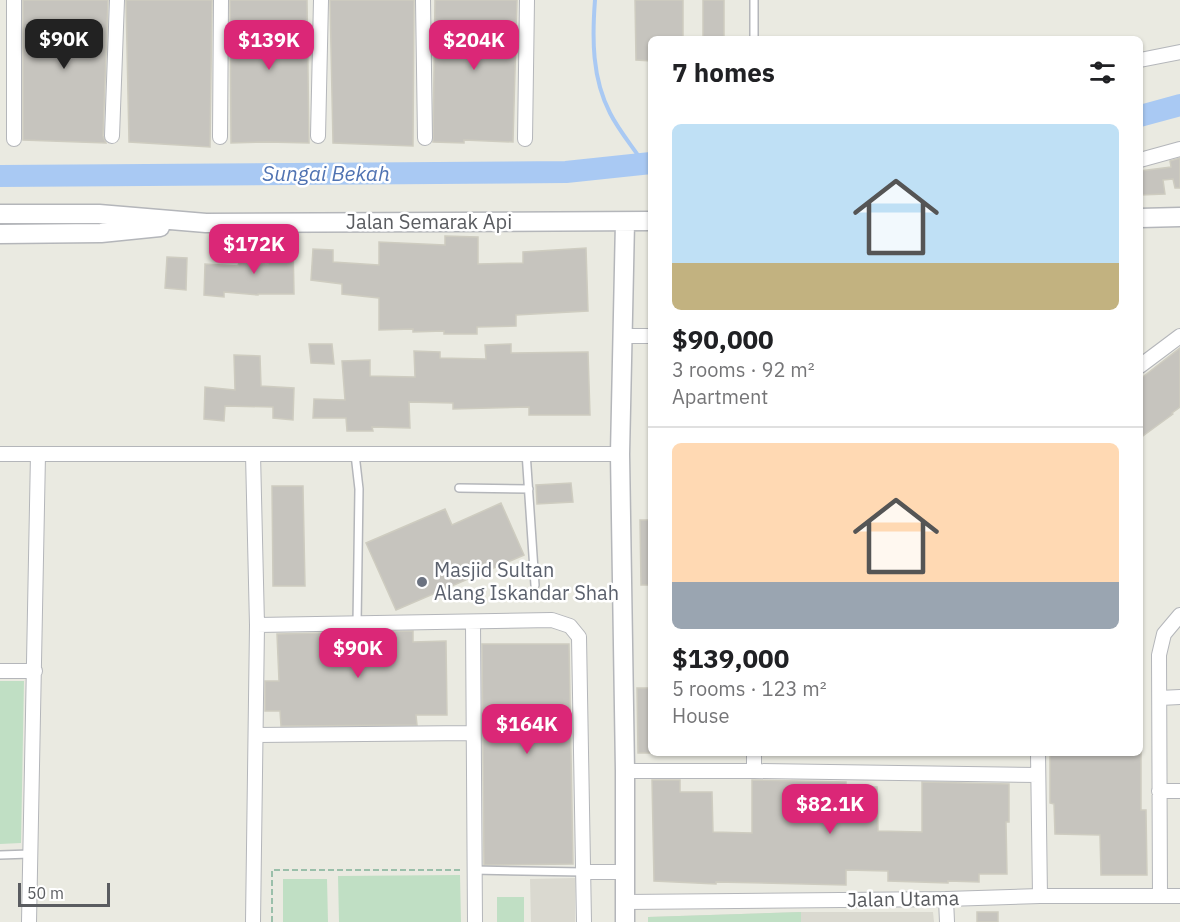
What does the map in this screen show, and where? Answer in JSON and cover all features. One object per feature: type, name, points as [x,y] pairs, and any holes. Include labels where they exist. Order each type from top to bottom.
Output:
[{"type":"street","points":[[14,0],[14,139]]},
{"type":"street","points":[[112,136],[117,0]]},
{"type":"street","points":[[220,137],[221,0]]},
{"type":"street","points":[[318,136],[321,0]]},
{"type":"street","points":[[423,0],[425,138]]},
{"type":"street","points":[[525,139],[527,0]]},
{"type":"street","points":[[1143,59],[1180,52]]},
{"type":"street","points":[[1143,159],[1180,149]]},
{"type":"street","name":"Jalan Semarak Api","points":[[0,214],[99,214],[207,223],[648,221]]},
{"type":"street","points":[[1143,218],[1180,217]]},
{"type":"street","points":[[625,222],[620,454],[626,922]]},
{"type":"street","name":"Jalan Semarak Api","points":[[0,234],[101,233],[207,223]]},
{"type":"street","points":[[624,336],[648,336]]},
{"type":"street","points":[[1143,364],[1180,336]]},
{"type":"street","points":[[0,454],[526,452],[620,454]]},
{"type":"street","points":[[29,922],[38,454]]},
{"type":"street","points":[[253,454],[257,625],[253,922]]},
{"type":"street","points":[[1160,896],[1159,655],[1164,634],[1180,615]]},
{"type":"street","points":[[257,625],[552,620],[570,626],[579,637],[584,922]]},
{"type":"street","points":[[473,623],[475,922]]},
{"type":"street","points":[[0,671],[35,671]]},
{"type":"street","points":[[1160,698],[1180,698]]},
{"type":"street","points":[[256,735],[472,733]]},
{"type":"street","points":[[754,756],[754,771]]},
{"type":"street","points":[[1038,756],[1040,896]]},
{"type":"street","points":[[625,771],[1038,775]]},
{"type":"street","points":[[1159,791],[1180,791]]},
{"type":"street","points":[[584,872],[626,872]]},
{"type":"street","name":"Jalan Utama","points":[[625,902],[1180,896]]},
{"type":"street","points":[[946,899],[947,922]]},
{"type":"lane","points":[[754,0],[754,36]]},
{"type":"lane","points":[[526,452],[535,585]]},
{"type":"lane","points":[[355,454],[358,489],[357,624]]},
{"type":"lane","points":[[459,488],[529,489]]},
{"type":"lane","points":[[0,855],[30,854]]},
{"type":"lane","points":[[473,870],[584,872]]},
{"type":"path","points":[[272,922],[272,870],[473,870]]},
{"type":"shaded area","points":[[575,878],[575,922],[531,922],[530,879]]},
{"type":"shaded area","points":[[801,912],[933,912],[934,922],[648,922],[648,917]]},
{"type":"green space","points":[[0,681],[24,681],[21,843],[0,844]]},
{"type":"green space","points":[[460,875],[461,922],[339,922],[338,876]]},
{"type":"green space","points":[[283,879],[327,879],[328,922],[283,922]]},
{"type":"green space","points":[[497,897],[524,897],[524,922],[497,922]]},
{"type":"green space","points":[[801,912],[801,922],[648,922],[648,917]]},
{"type":"building","points":[[23,0],[108,0],[103,136],[106,143],[23,140]]},
{"type":"building","points":[[126,0],[212,0],[210,147],[129,142]]},
{"type":"building","points":[[230,0],[307,0],[309,143],[231,143]]},
{"type":"building","points":[[330,0],[414,0],[413,146],[333,143]]},
{"type":"building","points":[[435,0],[517,0],[513,142],[464,140],[464,143],[433,142]]},
{"type":"building","points":[[635,0],[683,0],[683,36],[648,36],[648,61],[636,60]]},
{"type":"building","points":[[703,0],[724,0],[724,36],[703,36]]},
{"type":"building","points":[[1180,158],[1180,188],[1175,188],[1173,179],[1163,180],[1165,194],[1143,195],[1143,171],[1171,167],[1170,161]]},
{"type":"building","points":[[445,236],[478,237],[478,264],[523,263],[523,252],[586,248],[588,311],[516,315],[516,326],[477,327],[477,334],[444,334],[444,331],[413,332],[413,329],[379,330],[379,298],[342,294],[342,284],[311,280],[313,249],[333,250],[333,262],[379,265],[379,242],[445,245]]},
{"type":"building","points":[[267,242],[293,243],[294,294],[258,295],[224,292],[224,297],[204,295],[205,264],[238,266],[239,262],[268,264]]},
{"type":"building","points":[[167,257],[187,258],[186,290],[165,288]]},
{"type":"building","points":[[309,344],[332,344],[334,364],[311,363]]},
{"type":"building","points":[[511,344],[511,353],[588,352],[590,415],[529,415],[529,407],[453,409],[453,403],[409,402],[410,428],[372,427],[373,431],[347,431],[346,418],[313,418],[314,399],[345,400],[342,361],[370,360],[370,376],[415,377],[414,351],[440,352],[440,358],[486,359],[485,345]]},
{"type":"building","points":[[1180,348],[1180,407],[1143,436],[1143,377]]},
{"type":"building","points":[[234,355],[260,356],[261,386],[294,388],[293,420],[273,418],[273,407],[225,406],[224,421],[204,419],[205,387],[235,390]]},
{"type":"building","points":[[571,483],[573,502],[537,504],[536,485]]},
{"type":"building","points":[[272,486],[303,486],[305,586],[273,586]]},
{"type":"building","name":"Masjid Sultan Alang Iskandar Shah","points":[[501,503],[524,555],[396,610],[366,543],[445,509],[452,525]]},
{"type":"building","points":[[640,520],[648,520],[648,585],[641,585]]},
{"type":"building","points":[[413,631],[413,642],[446,641],[447,715],[416,715],[417,725],[281,726],[280,711],[265,711],[265,681],[279,681],[277,634]]},
{"type":"building","points":[[482,644],[569,644],[573,864],[484,865]]},
{"type":"building","points":[[637,688],[648,688],[648,753],[638,753]]},
{"type":"building","points":[[1050,756],[1141,756],[1141,810],[1146,810],[1147,875],[1101,875],[1100,835],[1055,834],[1054,804],[1050,803]]},
{"type":"building","points":[[652,780],[680,780],[680,792],[712,792],[713,832],[752,833],[752,780],[846,782],[846,786],[877,787],[878,831],[922,832],[922,782],[1009,784],[1009,822],[1006,822],[1007,874],[979,874],[979,882],[948,881],[948,883],[888,881],[888,871],[846,870],[846,885],[654,881]]},
{"type":"building","points":[[977,912],[998,912],[998,922],[977,922]]},
{"type":"waterway","points":[[595,0],[595,58],[604,100],[622,133],[644,164]]},
{"type":"waterway","name":"Sungai Bekah","points":[[1143,115],[1180,105]]},
{"type":"waterway","name":"Sungai Bekah","points":[[0,176],[566,172],[648,163]]},
{"type":"place","name":"Masjid Sultan Alang Iskandar Shah","points":[[422,582]]}]
